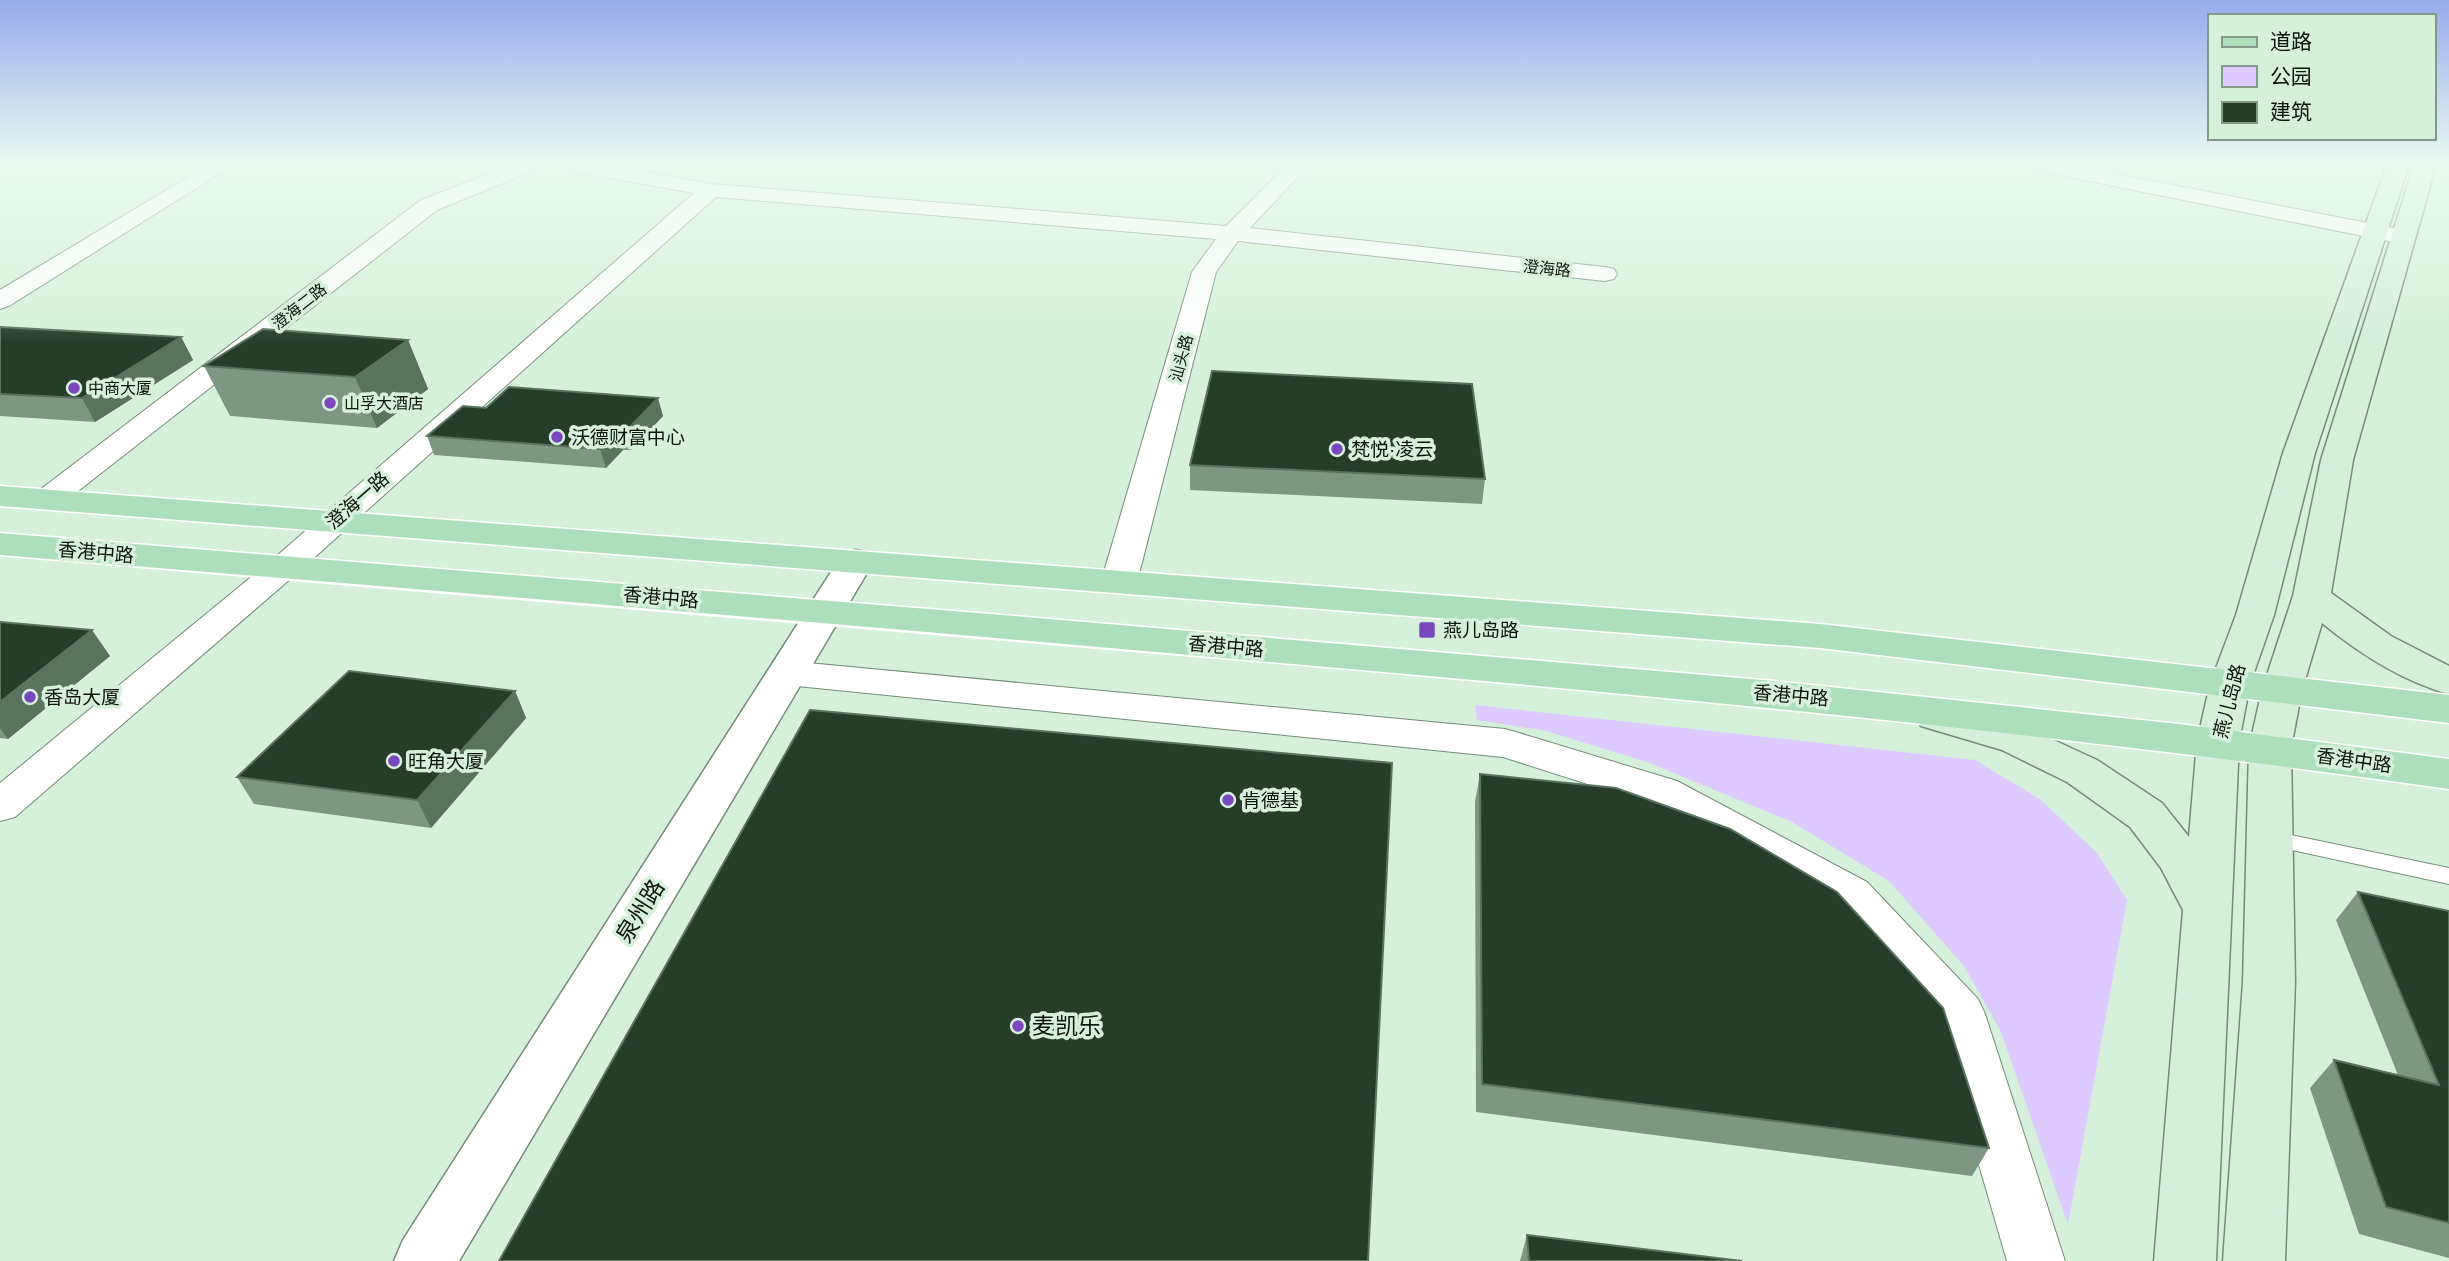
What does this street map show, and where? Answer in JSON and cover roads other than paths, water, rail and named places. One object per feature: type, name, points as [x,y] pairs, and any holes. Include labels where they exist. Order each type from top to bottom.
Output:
[{"type":"main road","name":"燕儿岛路","points":[[2254,1261],[2269,982],[2270,748],[2282,690],[2312,596],[2337,460],[2390,224]]},
{"type":"main road","name":"燕儿岛路","points":[[2185,1261],[2218,742],[2230,684],[2255,615],[2299,453],[2394,224]]},
{"type":"main road","points":[[0,496],[1820,636],[2449,709]]},
{"type":"main road","name":"香港中路","points":[[0,544],[825,610],[1907,708],[2270,748],[2449,774]]},
{"type":"main road","points":[[2312,596],[2355,632],[2413,667],[2449,681]]},
{"type":"main road","points":[[1907,708],[2017,740],[2082,771],[2146,815],[2179,857],[2208,911]]},
{"type":"street","points":[[0,301],[127,224]]},
{"type":"street","name":"澄海二路","points":[[48,499],[405,224]]},
{"type":"street","name":"澄海一路","points":[[0,806],[284,567],[334,520],[672,224]]},
{"type":"street","name":"澄海路","points":[[1121,224],[1232,233],[1605,274]]},
{"type":"street","name":"汕头路","points":[[1118,582],[1204,272],[1241,224]]},
{"type":"street","points":[[2337,224],[2389,234]]},
{"type":"street","name":"泉州路","points":[[425,1261],[856,561]]},
{"type":"street","points":[[787,673],[1504,743],[1662,792],[1851,895],[1959,1014],[2036,1261]]},
{"type":"lane","points":[[2270,839],[2449,876]]},
{"type":"place","name":"中商大厦","points":[[74,388]]},
{"type":"place","name":"山孚大酒店","points":[[330,403]]},
{"type":"place","name":"沃德财富中心","points":[[557,437]]},
{"type":"place","name":"梵悦·凌云","points":[[1337,449]]},
{"type":"place","name":"燕儿岛路","points":[[1427,630]]},
{"type":"place","name":"香岛大厦","points":[[30,697]]},
{"type":"place","name":"旺角大厦","points":[[394,761]]},
{"type":"place","name":"肯德基","points":[[1228,800]]},
{"type":"place","name":"麦凯乐","points":[[1018,1026]]}]
